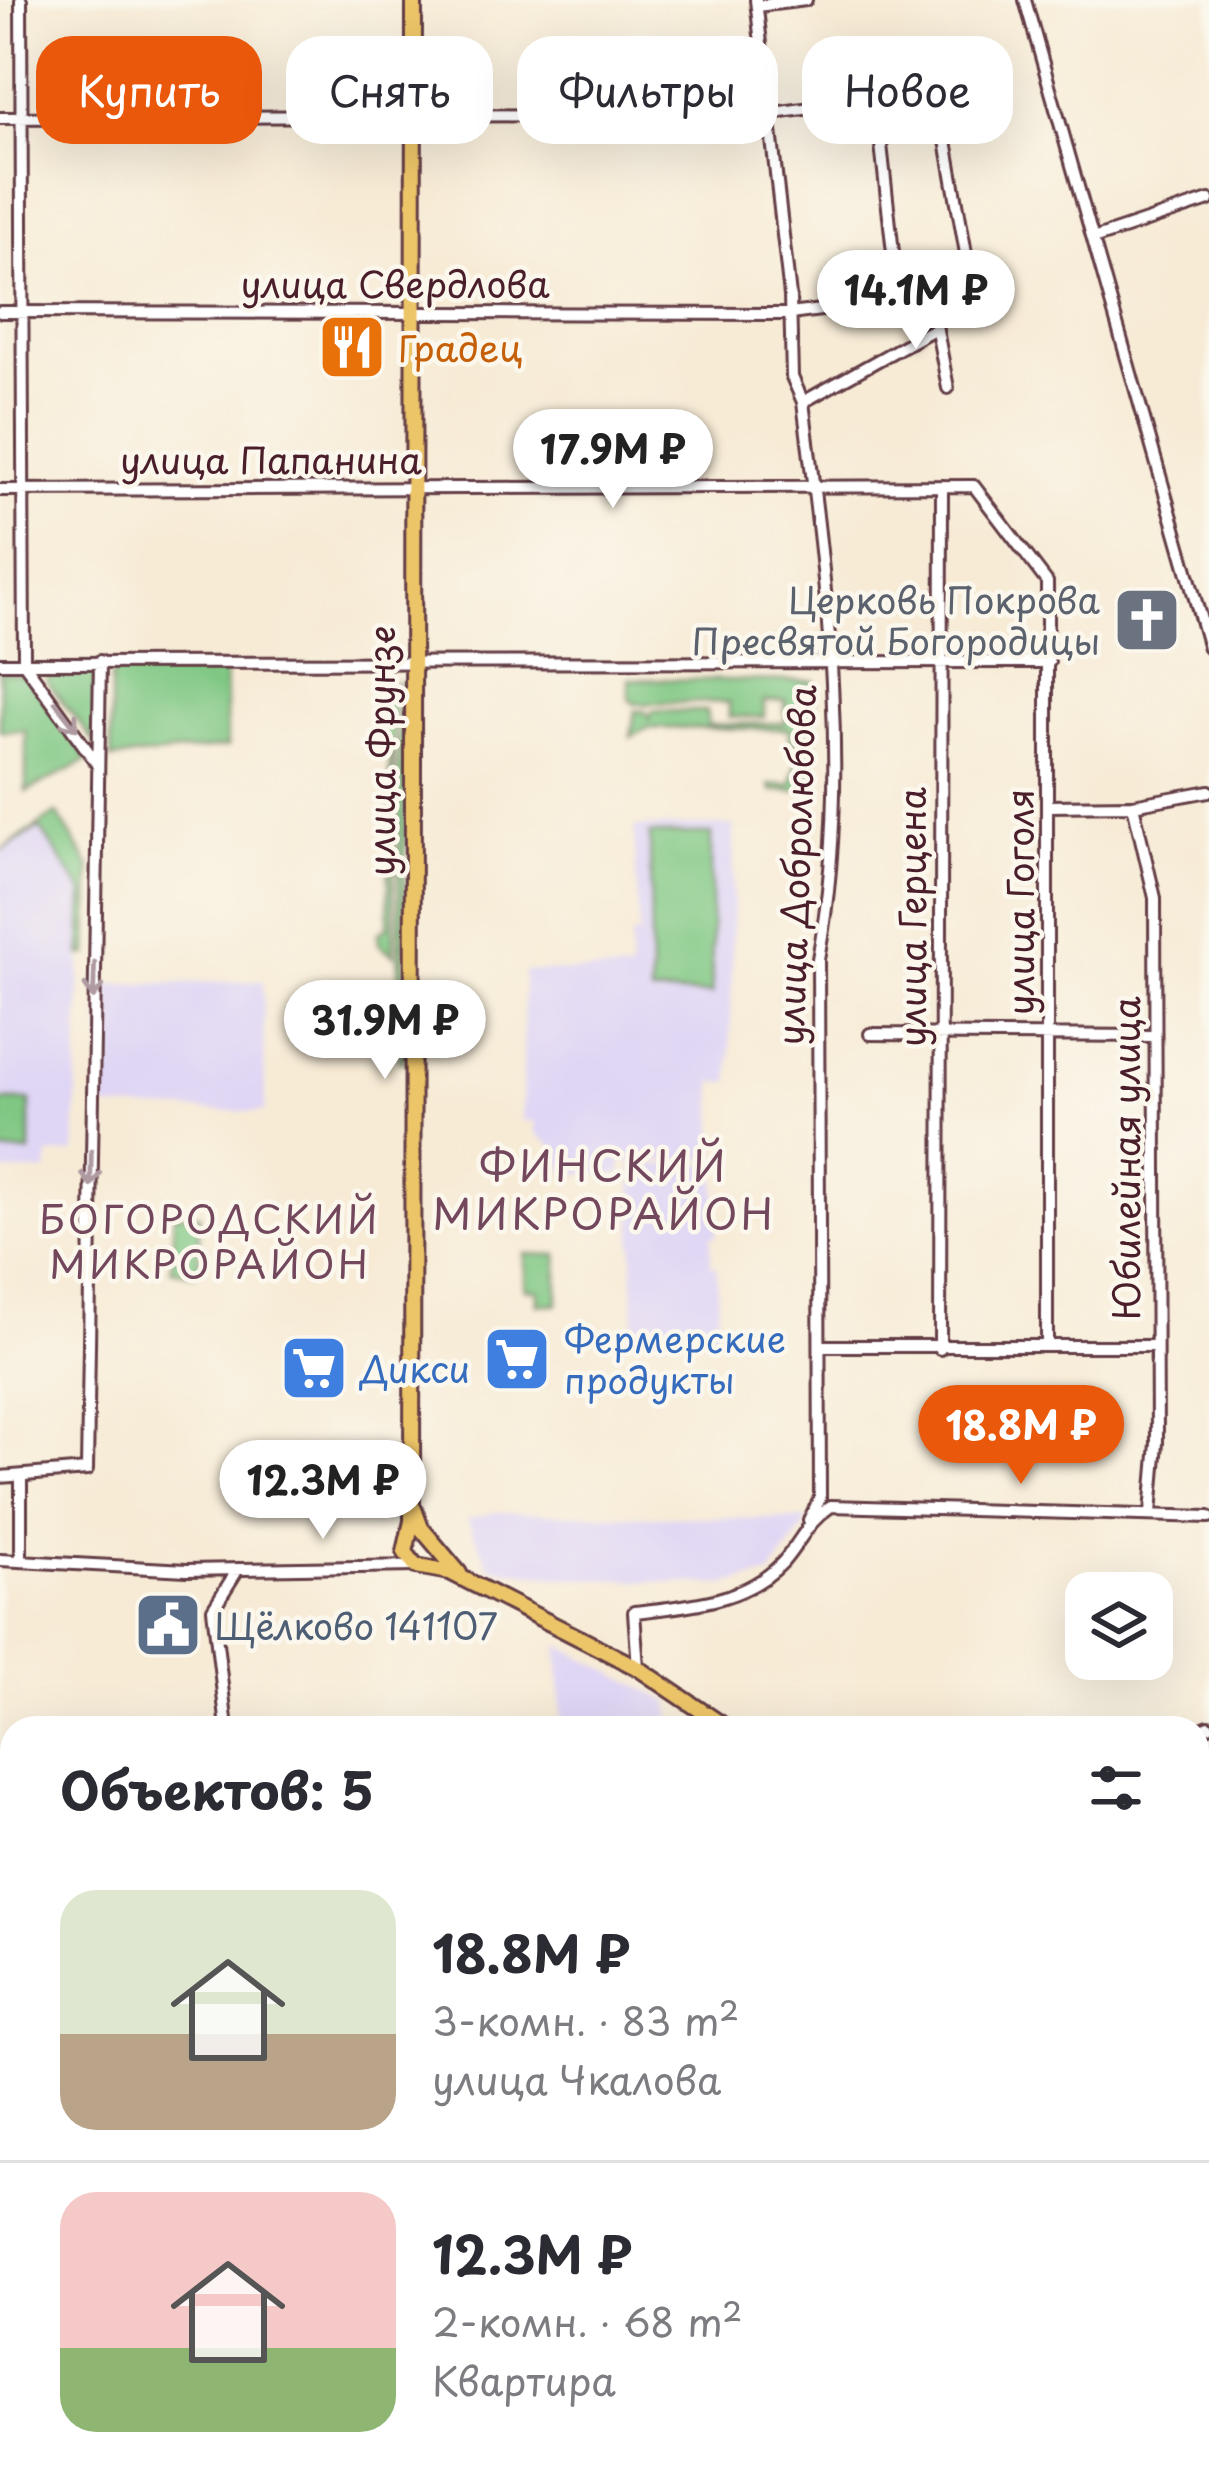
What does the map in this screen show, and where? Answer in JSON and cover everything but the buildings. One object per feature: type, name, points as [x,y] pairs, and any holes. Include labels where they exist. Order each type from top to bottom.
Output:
[{"type":"main road","name":"улица Фрунзе","points":[[414,0],[414,36]]},
{"type":"main road","name":"улица Фрунзе","points":[[406,1545],[411,1502],[414,144]]},
{"type":"main road","points":[[411,1502],[449,1565],[478,1586]]},
{"type":"main road","points":[[427,1535],[406,1545],[421,1567],[478,1586],[638,1668],[709,1716]]},
{"type":"main road","points":[[421,1567],[438,1549]]},
{"type":"street","points":[[21,0],[24,663],[92,751],[101,773]]},
{"type":"street","points":[[756,3],[806,0]]},
{"type":"street","points":[[1025,0],[1209,648]]},
{"type":"street","name":"улица Добролюбова","points":[[756,3],[759,36]]},
{"type":"street","points":[[0,118],[286,118]]},
{"type":"street","name":"улица Добролюбова","points":[[770,144],[790,314],[792,377],[803,402],[830,663],[830,906],[818,958],[820,1498],[809,1520]]},
{"type":"street","points":[[881,144],[898,298]]},
{"type":"street","points":[[947,144],[970,276],[933,309],[948,388]]},
{"type":"street","points":[[1093,239],[1209,200]]},
{"type":"street","name":"улица Свердлова","points":[[0,312],[790,314],[922,297],[933,309]]},
{"type":"street","points":[[803,402],[934,329]]},
{"type":"street","name":"улица Герцена","points":[[940,1349],[942,486]]},
{"type":"street","name":"улица Папанина","points":[[0,490],[974,486]]},
{"type":"street","name":"улица Гоголя","points":[[974,486],[1047,582],[1047,1343]]},
{"type":"street","points":[[0,1477],[87,1470],[100,661]]},
{"type":"street","points":[[0,663],[1048,662]]},
{"type":"street","points":[[1048,806],[1133,805],[1209,791]]},
{"type":"street","name":"Юбилейная улица","points":[[1133,805],[1155,898],[1157,1443],[1150,1514]]},
{"type":"street","points":[[870,1034],[1154,1036]]},
{"type":"street","points":[[821,1346],[1155,1346]]},
{"type":"street","points":[[21,1477],[21,1561]]},
{"type":"street","points":[[638,1668],[634,1612],[704,1604],[770,1575],[809,1520],[831,1506],[1209,1517]]},
{"type":"street","points":[[386,1564],[406,1545]]},
{"type":"street","points":[[0,1560],[238,1570],[421,1567]]},
{"type":"street","points":[[226,1716],[213,1609],[238,1570]]},
{"type":"shaded area","points":[[734,825],[730,1082],[713,1082],[716,1158],[622,1162],[621,1174],[565,1174],[558,1151],[535,1132],[535,1121],[522,1121],[524,971],[630,972],[631,936],[639,935],[634,827]]},
{"type":"shaded area","points":[[39,828],[83,893],[75,1153],[49,1155],[47,1172],[0,1172],[0,852]]},
{"type":"shaded area","points":[[263,981],[265,1112],[103,1108],[100,985]]},
{"type":"shaded area","points":[[716,1164],[717,1235],[711,1236],[711,1265],[717,1266],[718,1340],[634,1339],[632,1165]]},
{"type":"shaded area","points":[[497,1512],[809,1520],[770,1575],[723,1585],[556,1577],[490,1567],[467,1519]]},
{"type":"shaded area","points":[[558,1645],[670,1702],[672,1716],[561,1716]]},
{"type":"green space","points":[[225,667],[227,747],[111,759],[111,678],[116,670]]},
{"type":"green space","points":[[50,670],[94,672],[95,743],[47,682]]},
{"type":"green space","points":[[0,671],[27,676],[88,760],[26,792],[26,731],[0,731]]},
{"type":"green space","points":[[629,679],[814,681],[814,790],[772,791],[770,785],[791,785],[801,748],[790,738],[789,729],[648,728],[631,737],[635,711],[645,711],[649,719],[652,711],[706,711],[708,725],[785,723],[785,700],[764,701],[764,717],[729,717],[729,702],[635,704],[629,699]]},
{"type":"green space","points":[[393,682],[394,955],[379,944],[378,933],[388,927],[390,755],[380,754],[380,687]]},
{"type":"green space","points":[[406,682],[404,1061],[399,1061],[398,683]]},
{"type":"green space","points":[[57,813],[90,867],[88,955],[81,955],[83,893],[40,828],[0,851]]},
{"type":"green space","points":[[650,834],[711,834],[712,994],[651,994]]},
{"type":"green space","points":[[0,1101],[30,1101],[30,1152],[0,1152]]},
{"type":"green space","points":[[174,1214],[199,1215],[199,1270],[194,1274],[171,1270]]},
{"type":"green space","points":[[525,1254],[558,1255],[558,1304],[538,1304],[538,1290],[525,1289]]},
{"type":"place","name":"Градец","points":[[352,347]]},
{"type":"place","name":"Церковь Покрова Пресвятой Богородицы","points":[[1147,620]]},
{"type":"place","name":"Фермерские продукты","points":[[517,1359]]},
{"type":"place","name":"Дикси","points":[[314,1368]]},
{"type":"place","name":"Щёлково 141107","points":[[168,1625]]},
{"type":"district","name":"ФИНСКИЙ МИКРОРАЙОН","points":[[604,1188]]},
{"type":"district","name":"БОГОРОДСКИЙ МИКРОРАЙОН","points":[[210,1240]]}]
